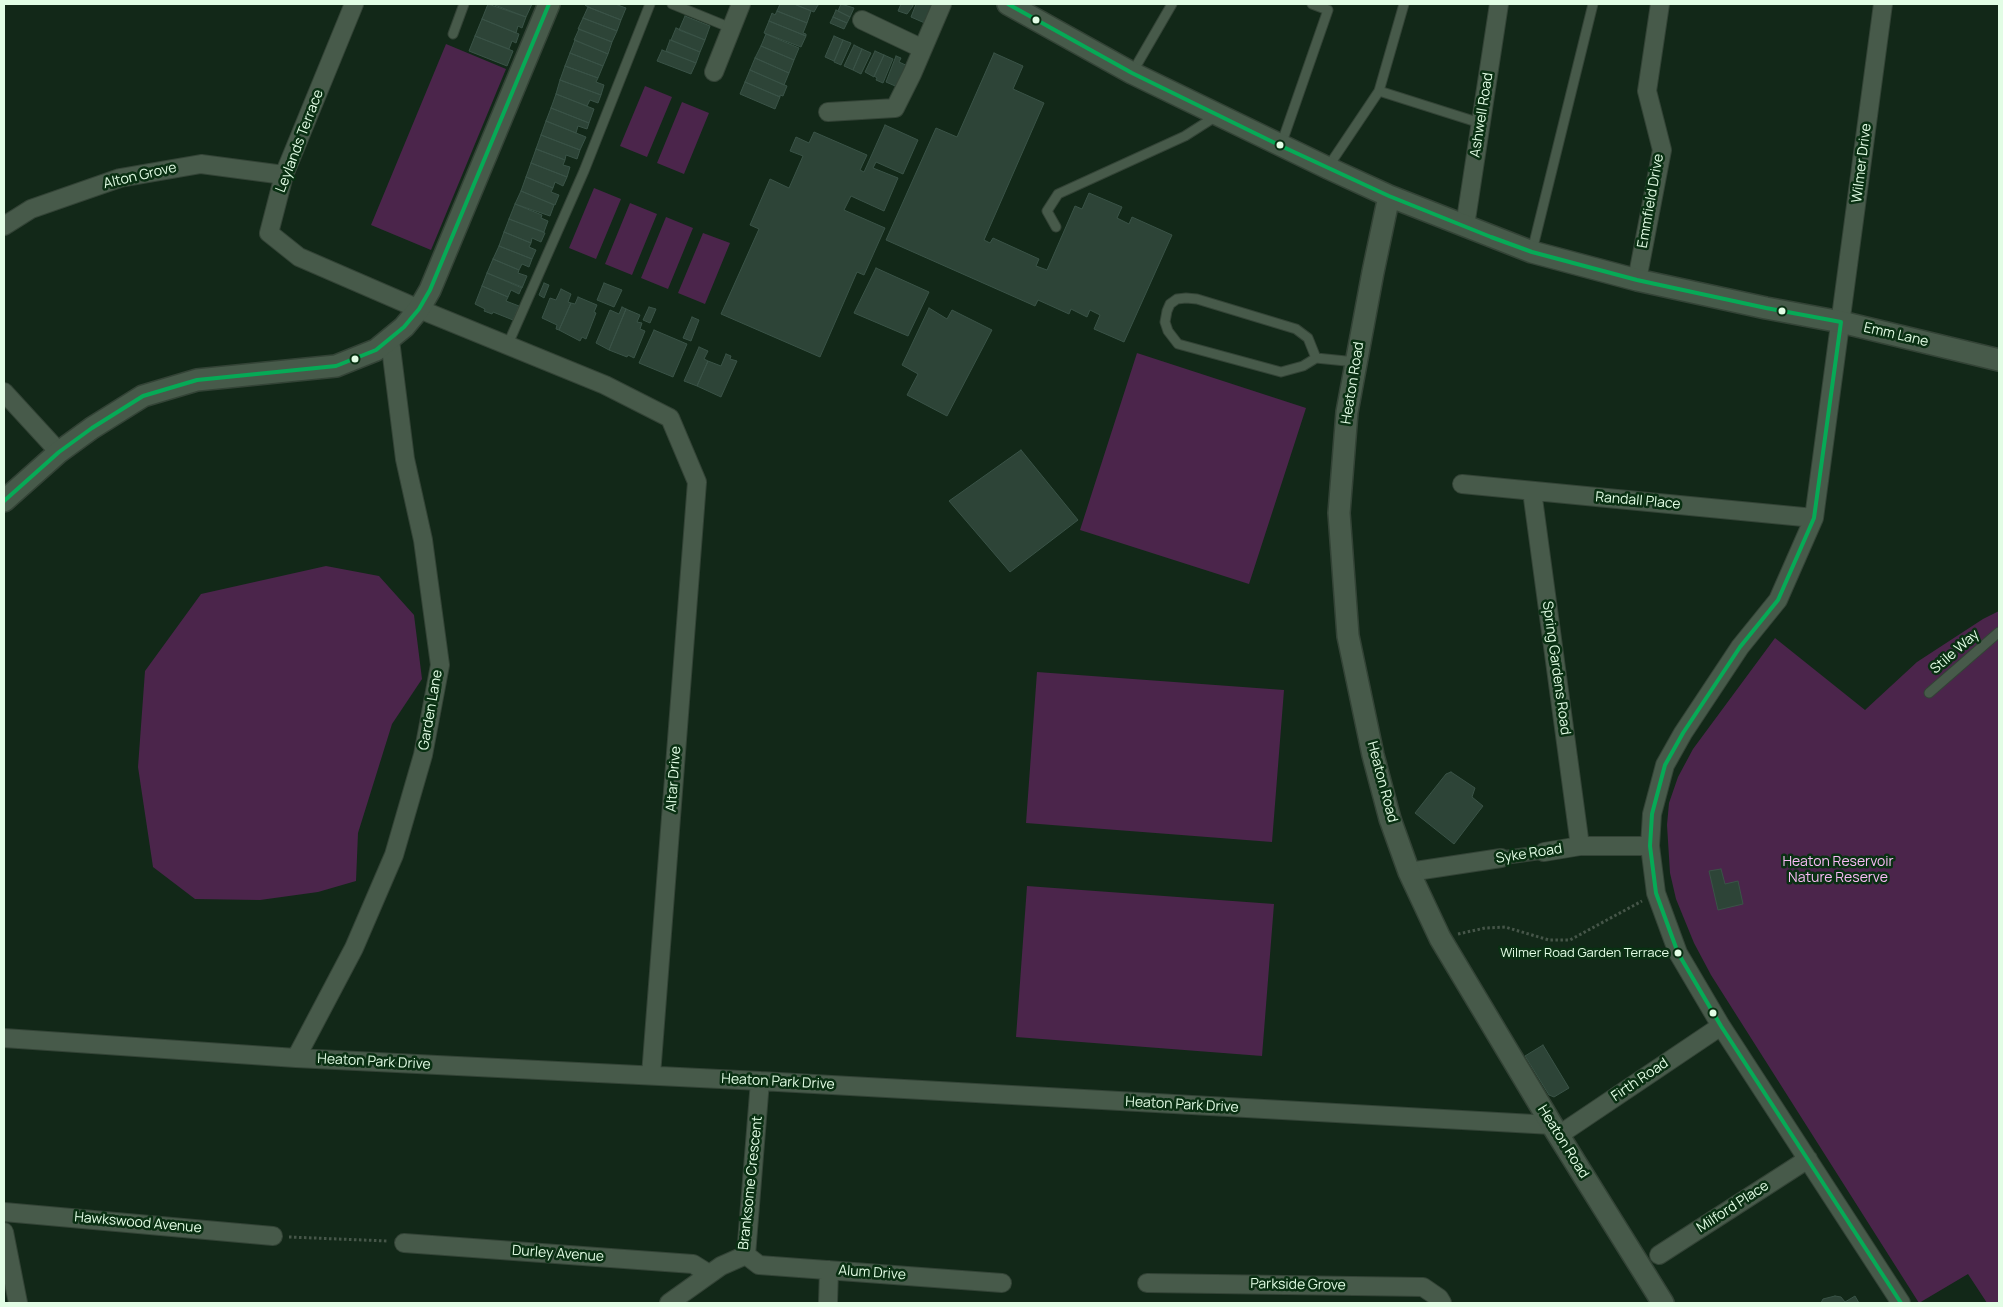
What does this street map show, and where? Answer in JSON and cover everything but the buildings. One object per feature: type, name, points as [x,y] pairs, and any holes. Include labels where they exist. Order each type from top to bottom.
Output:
[{"type":"street","name":"Leylands Terrace","points":[[354,4],[284,175],[269,233],[299,257],[419,309]]},
{"type":"street","points":[[4,501],[59,452],[120,409],[142,396],[197,380],[336,366],[376,350],[390,340],[419,309],[430,290],[549,4]]},
{"type":"street","points":[[714,72],[741,4]]},
{"type":"street","points":[[828,112],[895,108],[942,4]]},
{"type":"street","name":"Emm Lane","points":[[1010,4],[1132,73],[1281,146],[1389,196],[1532,252],[1637,280],[1841,322],[1999,360]]},
{"type":"street","name":"Ashwell Road","points":[[1465,226],[1499,4]]},
{"type":"street","name":"Emmfield Drive","points":[[1637,280],[1662,150],[1647,91],[1660,4]]},
{"type":"street","name":"Wilmer Drive","points":[[1883,4],[1814,518],[1778,600],[1740,647],[1683,733],[1665,765],[1652,814],[1650,846],[1656,894],[1678,953],[1721,1026],[1901,1303]]},
{"type":"street","points":[[862,20],[922,48]]},
{"type":"street","name":"Alton Grove","points":[[4,226],[31,209],[129,177],[201,164],[284,175]]},
{"type":"street","name":"Heaton Road","points":[[1389,196],[1378,244],[1347,412],[1339,513],[1348,636],[1373,755],[1390,819],[1409,872],[1440,938],[1663,1303]]},
{"type":"street","points":[[419,309],[508,344]]},
{"type":"street","name":"Garden Lane","points":[[296,1058],[354,948],[394,855],[423,755],[440,665],[423,540],[405,460],[390,340]]},
{"type":"street","name":"Altar Drive","points":[[508,344],[605,385],[670,418],[697,482],[651,1076]]},
{"type":"street","points":[[4,392],[59,452]]},
{"type":"street","name":"Randall Place","points":[[1462,484],[1814,518]]},
{"type":"street","name":"Spring Gardens Road","points":[[1532,491],[1580,846]]},
{"type":"street","name":"Syke Road","points":[[1409,872],[1580,846],[1650,846]]},
{"type":"street","name":"Firth Road","points":[[1556,1130],[1721,1026]]},
{"type":"street","name":"Heaton Park Drive","points":[[4,1038],[296,1058],[760,1081],[1556,1130]]},
{"type":"street","name":"Branksome Crescent","points":[[669,1303],[721,1266],[746,1255],[760,1081]]},
{"type":"street","name":"Milford Place","points":[[1659,1255],[1808,1159]]},
{"type":"street","name":"Hawkswood Avenue","points":[[4,1212],[273,1236]]},
{"type":"street","points":[[4,1232],[18,1303]]},
{"type":"street","name":"Durley Avenue","points":[[404,1243],[693,1264],[709,1274]]},
{"type":"street","name":"Alum Drive","points":[[746,1255],[759,1265],[1002,1283]]},
{"type":"street","points":[[828,1303],[829,1270]]},
{"type":"street","name":"Parkside Grove","points":[[1147,1283],[1423,1287],[1439,1298],[1442,1303]]},
{"type":"lane","points":[[453,34],[464,4]]},
{"type":"lane","points":[[508,344],[584,171],[650,4]]},
{"type":"lane","points":[[672,4],[731,28]]},
{"type":"lane","points":[[1132,73],[1172,4]]},
{"type":"lane","points":[[1281,146],[1328,10],[1312,4]]},
{"type":"lane","points":[[1328,168],[1379,91],[1404,4]]},
{"type":"lane","points":[[1532,252],[1593,4]]},
{"type":"lane","points":[[1379,91],[1480,122]]},
{"type":"lane","points":[[1056,228],[1047,211],[1058,194],[1185,136],[1218,115]]},
{"type":"lane","points":[[1316,358],[1308,338],[1296,329],[1197,298],[1177,299],[1170,304],[1167,311],[1165,322],[1168,331],[1178,344],[1281,372],[1303,366],[1316,358],[1356,362]]},
{"type":"lane","name":"Stile Way","points":[[1929,693],[1999,632]]},
{"type":"path","points":[[1440,938],[1485,928],[1505,927],[1549,940],[1570,940],[1656,894]]},
{"type":"path","points":[[273,1236],[404,1243]]},
{"type":"green space","points":[[446,44],[506,69],[431,250],[371,225]]},
{"type":"green space","points":[[645,86],[672,97],[647,157],[620,146]]},
{"type":"green space","points":[[682,102],[709,113],[684,174],[657,163]]},
{"type":"green space","points":[[594,188],[621,199],[596,259],[569,248]]},
{"type":"green space","points":[[630,203],[657,214],[632,275],[605,264]]},
{"type":"green space","points":[[666,217],[693,228],[668,289],[641,278]]},
{"type":"green space","points":[[703,233],[730,243],[705,304],[678,293]]},
{"type":"green space","points":[[1137,353],[1306,408],[1249,584],[1080,530]]},
{"type":"green space","points":[[326,566],[379,576],[414,615],[422,679],[392,724],[358,833],[356,881],[318,892],[260,900],[195,899],[153,867],[138,767],[145,671],[201,594]]},
{"type":"green space","name":"Heaton Reservoir Nature Reserve","points":[[1999,611],[1999,1303],[1987,1303],[1968,1274],[1919,1303],[1711,975],[1694,943],[1676,899],[1670,873],[1667,825],[1669,803],[1678,777],[1693,749],[1775,638],[1865,710],[1917,662],[1983,619]]},
{"type":"green space","points":[[1037,672],[1284,690],[1272,842],[1026,823]]},
{"type":"green space","points":[[1027,886],[1274,904],[1262,1056],[1016,1037]]},
{"type":"transit line","points":[[4,501],[59,452],[92,428],[143,396],[197,380],[336,366],[376,350],[404,327],[419,309],[430,290],[549,4]]},
{"type":"transit line","points":[[1008,4],[1132,73],[1281,146],[1389,196],[1491,237],[1532,252],[1637,280],[1841,322],[1814,518],[1778,600],[1740,647],[1683,733],[1665,765],[1652,814],[1650,846],[1656,893],[1678,953],[1721,1026],[1901,1303]]},
{"type":"place","name":"Wilmer Road Garden Terrace","points":[[1678,953]]}]
